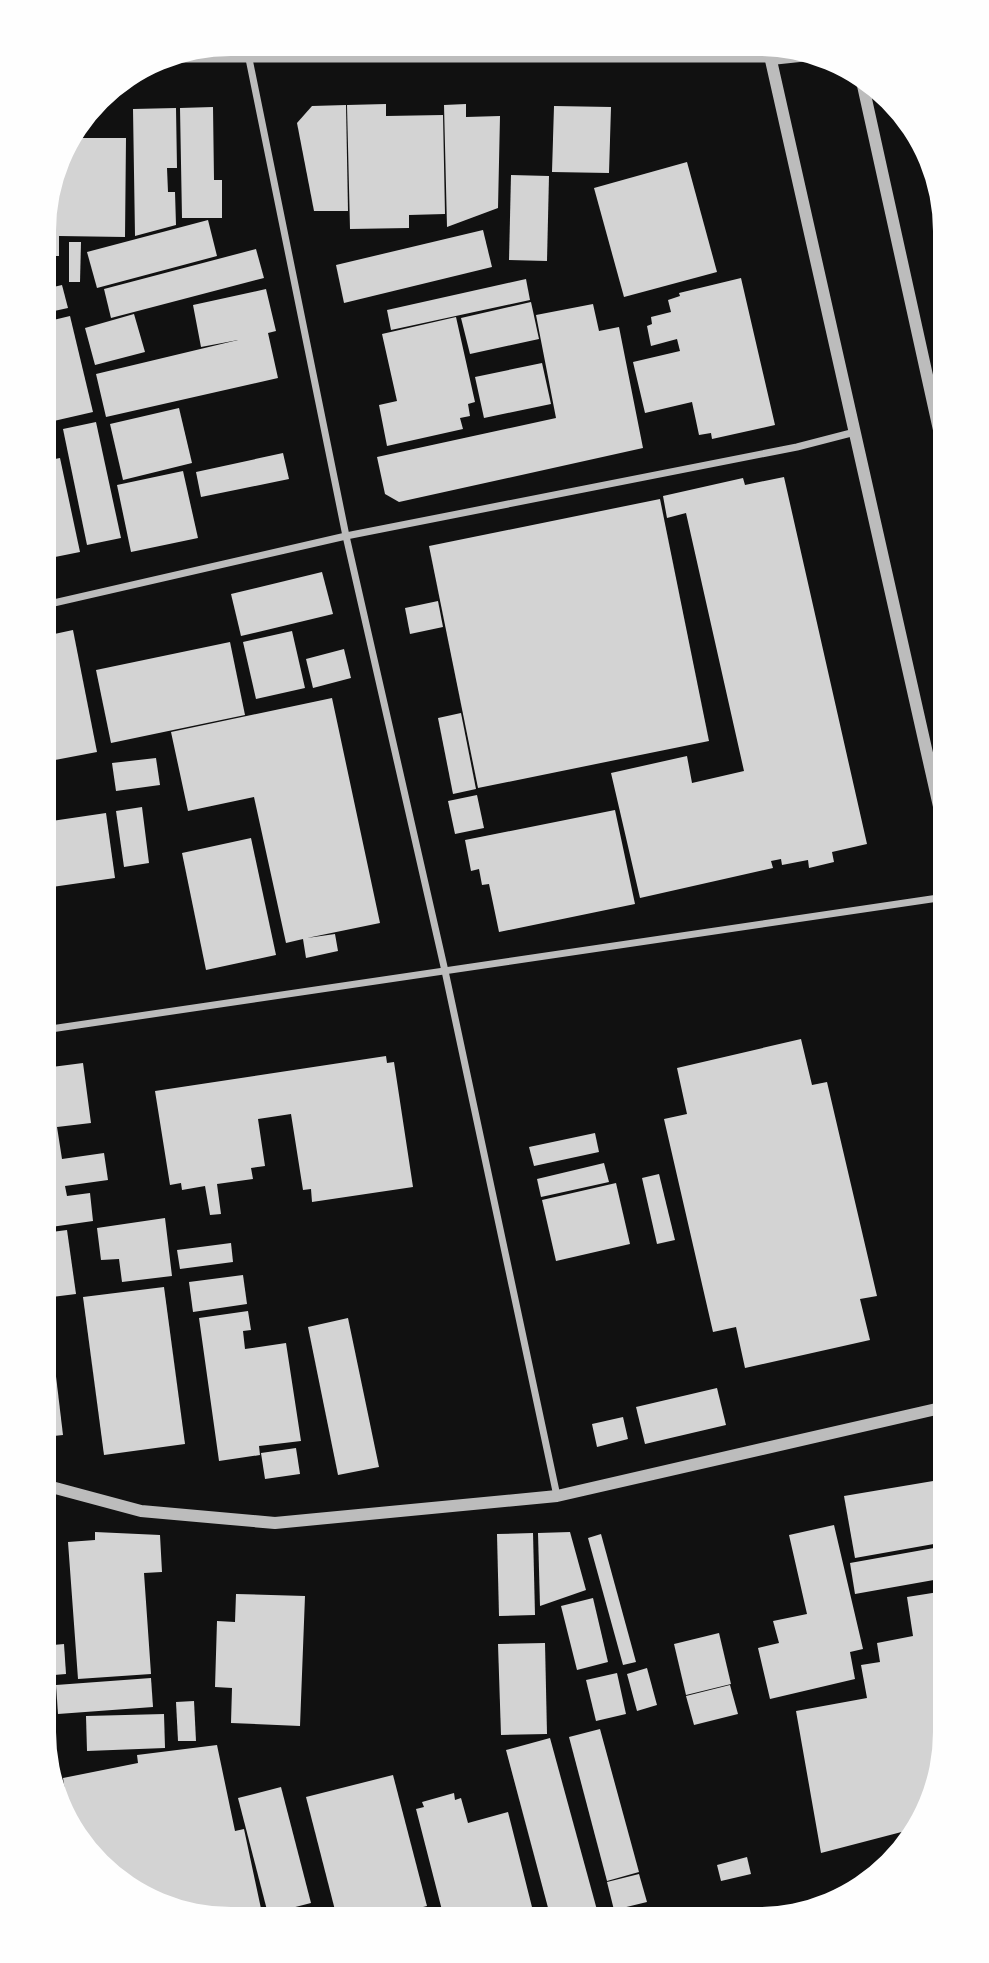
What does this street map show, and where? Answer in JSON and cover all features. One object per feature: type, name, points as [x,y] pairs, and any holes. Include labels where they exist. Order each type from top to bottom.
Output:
[{"type":"street","points":[[205,58],[713,61],[749,56]]},
{"type":"street","points":[[771,56],[933,780]]},
{"type":"street","points":[[249,58],[346,536],[445,971],[557,1496]]},
{"type":"street","points":[[865,94],[933,403]]},
{"type":"street","points":[[56,602],[346,536],[786,449],[855,432]]},
{"type":"street","points":[[56,1028],[933,899]]},
{"type":"street","points":[[56,1488],[141,1511],[275,1523],[557,1496],[933,1410]]},
{"type":"building","points":[[386,104],[386,116],[443,115],[445,214],[409,215],[409,228],[350,229],[347,105]]},
{"type":"building","points":[[466,104],[466,117],[500,116],[498,208],[447,227],[444,105]]},
{"type":"building","points":[[346,105],[348,211],[314,211],[297,123],[312,106]]},
{"type":"building","points":[[554,106],[611,107],[609,173],[552,172]]},
{"type":"building","points":[[213,107],[214,180],[222,180],[222,218],[182,218],[180,108]]},
{"type":"building","points":[[176,108],[177,168],[167,168],[168,192],[175,192],[176,225],[135,236],[133,109]]},
{"type":"building","points":[[84,138],[126,138],[125,237],[59,236],[59,256],[56,256],[56,220],[59,197],[74,154]]},
{"type":"building","points":[[687,162],[717,272],[624,297],[594,188]]},
{"type":"building","points":[[511,175],[549,176],[547,261],[509,260]]},
{"type":"building","points":[[208,220],[217,256],[97,288],[87,252]]},
{"type":"building","points":[[483,230],[492,267],[344,303],[336,265]]},
{"type":"building","points":[[69,242],[81,242],[80,282],[69,282]]},
{"type":"building","points":[[256,249],[264,278],[111,318],[104,289]]},
{"type":"building","points":[[741,278],[775,425],[712,439],[711,433],[699,435],[692,402],[645,413],[633,362],[680,351],[677,339],[651,346],[647,326],[652,324],[651,317],[671,312],[668,300],[680,296],[679,293]]},
{"type":"building","points":[[526,279],[530,300],[391,330],[387,310]]},
{"type":"building","points":[[62,285],[68,308],[56,311],[56,286]]},
{"type":"building","points":[[266,289],[276,331],[268,333],[278,378],[106,417],[96,374],[238,340],[201,347],[193,305]]},
{"type":"building","points":[[531,302],[539,339],[470,354],[461,318]]},
{"type":"building","points":[[593,304],[599,331],[619,327],[643,448],[399,502],[385,494],[377,457],[556,418],[536,315]]},
{"type":"building","points":[[134,314],[145,352],[95,365],[85,328]]},
{"type":"building","points":[[70,316],[93,412],[56,420],[56,319]]},
{"type":"building","points":[[456,317],[475,402],[468,404],[470,416],[460,418],[463,429],[387,446],[379,405],[397,401],[382,334]]},
{"type":"building","points":[[542,363],[551,404],[484,418],[475,377]]},
{"type":"building","points":[[179,408],[192,463],[123,480],[110,424]]},
{"type":"building","points":[[96,422],[121,538],[87,545],[63,429]]},
{"type":"building","points":[[283,453],[289,479],[201,497],[196,472]]},
{"type":"building","points":[[60,458],[80,552],[56,557],[56,459]]},
{"type":"building","points":[[183,471],[198,538],[131,552],[117,485]]},
{"type":"building","points":[[784,477],[867,844],[832,852],[834,862],[809,868],[808,860],[782,865],[781,859],[771,861],[773,868],[640,898],[611,773],[687,756],[692,783],[744,771],[686,513],[667,518],[663,496],[743,478],[745,485]]},
{"type":"building","points":[[660,499],[709,741],[478,788],[429,546]]},
{"type":"building","points":[[322,572],[333,614],[241,636],[231,594]]},
{"type":"building","points":[[438,601],[443,627],[410,634],[405,608]]},
{"type":"building","points":[[73,630],[97,752],[56,760],[56,634]]},
{"type":"building","points":[[292,631],[305,688],[256,699],[243,642]]},
{"type":"building","points":[[230,642],[245,715],[111,743],[96,670]]},
{"type":"building","points":[[344,649],[351,678],[313,688],[306,659]]},
{"type":"building","points":[[332,698],[380,923],[307,938],[335,934],[338,951],[306,958],[303,939],[286,943],[254,797],[188,811],[171,732]]},
{"type":"building","points":[[461,713],[476,789],[453,794],[438,718]]},
{"type":"building","points":[[156,758],[160,785],[116,791],[112,763]]},
{"type":"building","points":[[477,795],[484,828],[455,834],[448,801]]},
{"type":"building","points":[[142,807],[149,863],[124,867],[116,811]]},
{"type":"building","points":[[615,810],[635,904],[499,932],[489,884],[482,885],[479,869],[471,871],[465,840]]},
{"type":"building","points":[[106,813],[115,878],[56,886],[56,820]]},
{"type":"building","points":[[251,838],[276,955],[206,970],[182,853]]},
{"type":"building","points":[[801,1039],[812,1085],[827,1082],[877,1296],[860,1299],[870,1340],[745,1368],[736,1327],[713,1332],[664,1119],[687,1114],[677,1068]]},
{"type":"building","points":[[386,1056],[387,1063],[394,1062],[413,1187],[312,1202],[311,1189],[303,1190],[291,1114],[258,1119],[265,1166],[251,1168],[253,1179],[217,1184],[221,1214],[210,1215],[205,1186],[182,1190],[181,1183],[170,1185],[155,1091]]},
{"type":"building","points":[[83,1063],[91,1123],[57,1127],[62,1159],[104,1153],[108,1180],[65,1186],[67,1196],[90,1193],[93,1221],[56,1226],[56,1066]]},
{"type":"building","points":[[595,1133],[599,1152],[534,1166],[529,1147]]},
{"type":"building","points":[[604,1163],[609,1182],[541,1197],[537,1179]]},
{"type":"building","points":[[659,1174],[675,1240],[657,1244],[642,1178]]},
{"type":"building","points":[[616,1183],[630,1244],[556,1261],[542,1200]]},
{"type":"building","points":[[165,1218],[172,1276],[122,1282],[119,1259],[101,1260],[97,1228]]},
{"type":"building","points":[[67,1230],[76,1294],[56,1296],[56,1231]]},
{"type":"building","points":[[231,1243],[233,1262],[180,1269],[177,1250]]},
{"type":"building","points":[[243,1275],[247,1304],[193,1312],[189,1282]]},
{"type":"building","points":[[164,1287],[185,1444],[104,1455],[83,1297]]},
{"type":"building","points":[[248,1311],[251,1330],[243,1331],[245,1349],[286,1343],[301,1441],[259,1446],[260,1455],[219,1461],[199,1318]]},
{"type":"building","points":[[348,1318],[379,1467],[338,1475],[308,1327]]},
{"type":"building","points":[[56,1376],[63,1435],[56,1436]]},
{"type":"building","points":[[717,1388],[726,1425],[645,1444],[636,1407]]},
{"type":"building","points":[[623,1417],[628,1439],[597,1447],[592,1424]]},
{"type":"building","points":[[296,1448],[300,1474],[265,1479],[261,1453]]},
{"type":"building","points":[[933,1481],[933,1544],[855,1558],[844,1496]]},
{"type":"building","points":[[834,1525],[863,1649],[850,1652],[855,1679],[770,1699],[758,1648],[779,1643],[773,1621],[807,1614],[789,1535]]},
{"type":"building","points":[[95,1532],[160,1535],[162,1572],[144,1573],[151,1674],[78,1679],[68,1542],[95,1540]]},
{"type":"building","points":[[570,1532],[586,1590],[540,1606],[538,1533]]},
{"type":"building","points":[[533,1533],[535,1615],[499,1616],[497,1534]]},
{"type":"building","points":[[601,1534],[636,1662],[623,1665],[588,1538]]},
{"type":"building","points":[[933,1548],[933,1580],[855,1594],[850,1563]]},
{"type":"building","points":[[933,1593],[933,1743],[924,1788],[901,1832],[821,1853],[796,1711],[867,1698],[861,1665],[880,1662],[877,1643],[913,1636],[907,1597]]},
{"type":"building","points":[[236,1594],[305,1596],[300,1726],[231,1723],[232,1688],[215,1687],[217,1621],[235,1622]]},
{"type":"building","points":[[593,1598],[608,1662],[577,1670],[561,1606]]},
{"type":"building","points":[[719,1633],[731,1684],[686,1695],[674,1644]]},
{"type":"building","points":[[545,1643],[547,1734],[501,1735],[498,1644]]},
{"type":"building","points":[[64,1644],[66,1674],[56,1675],[56,1645]]},
{"type":"building","points":[[647,1668],[657,1705],[637,1711],[627,1674]]},
{"type":"building","points":[[617,1673],[626,1714],[596,1721],[586,1680]]},
{"type":"building","points":[[151,1678],[153,1707],[58,1714],[56,1685]]},
{"type":"building","points":[[730,1685],[738,1714],[694,1725],[686,1696]]},
{"type":"building","points":[[194,1701],[196,1741],[178,1741],[176,1702]]},
{"type":"building","points":[[164,1714],[165,1748],[87,1751],[86,1716]]},
{"type":"building","points":[[600,1729],[639,1872],[607,1881],[569,1737]]},
{"type":"building","points":[[550,1738],[596,1907],[548,1907],[506,1750]]},
{"type":"building","points":[[217,1745],[235,1831],[244,1829],[261,1907],[209,1905],[164,1894],[125,1871],[107,1856],[92,1838],[69,1799],[63,1778],[138,1763],[137,1755]]},
{"type":"building","points":[[393,1775],[427,1906],[334,1907],[306,1797]]},
{"type":"building","points":[[281,1787],[311,1903],[295,1907],[266,1907],[238,1798]]},
{"type":"building","points":[[454,1793],[455,1800],[461,1798],[468,1823],[508,1812],[532,1907],[441,1907],[416,1809],[424,1807],[422,1802]]},
{"type":"building","points":[[747,1857],[751,1874],[721,1881],[717,1865]]},
{"type":"building","points":[[639,1874],[647,1902],[613,1907],[607,1882]]}]
